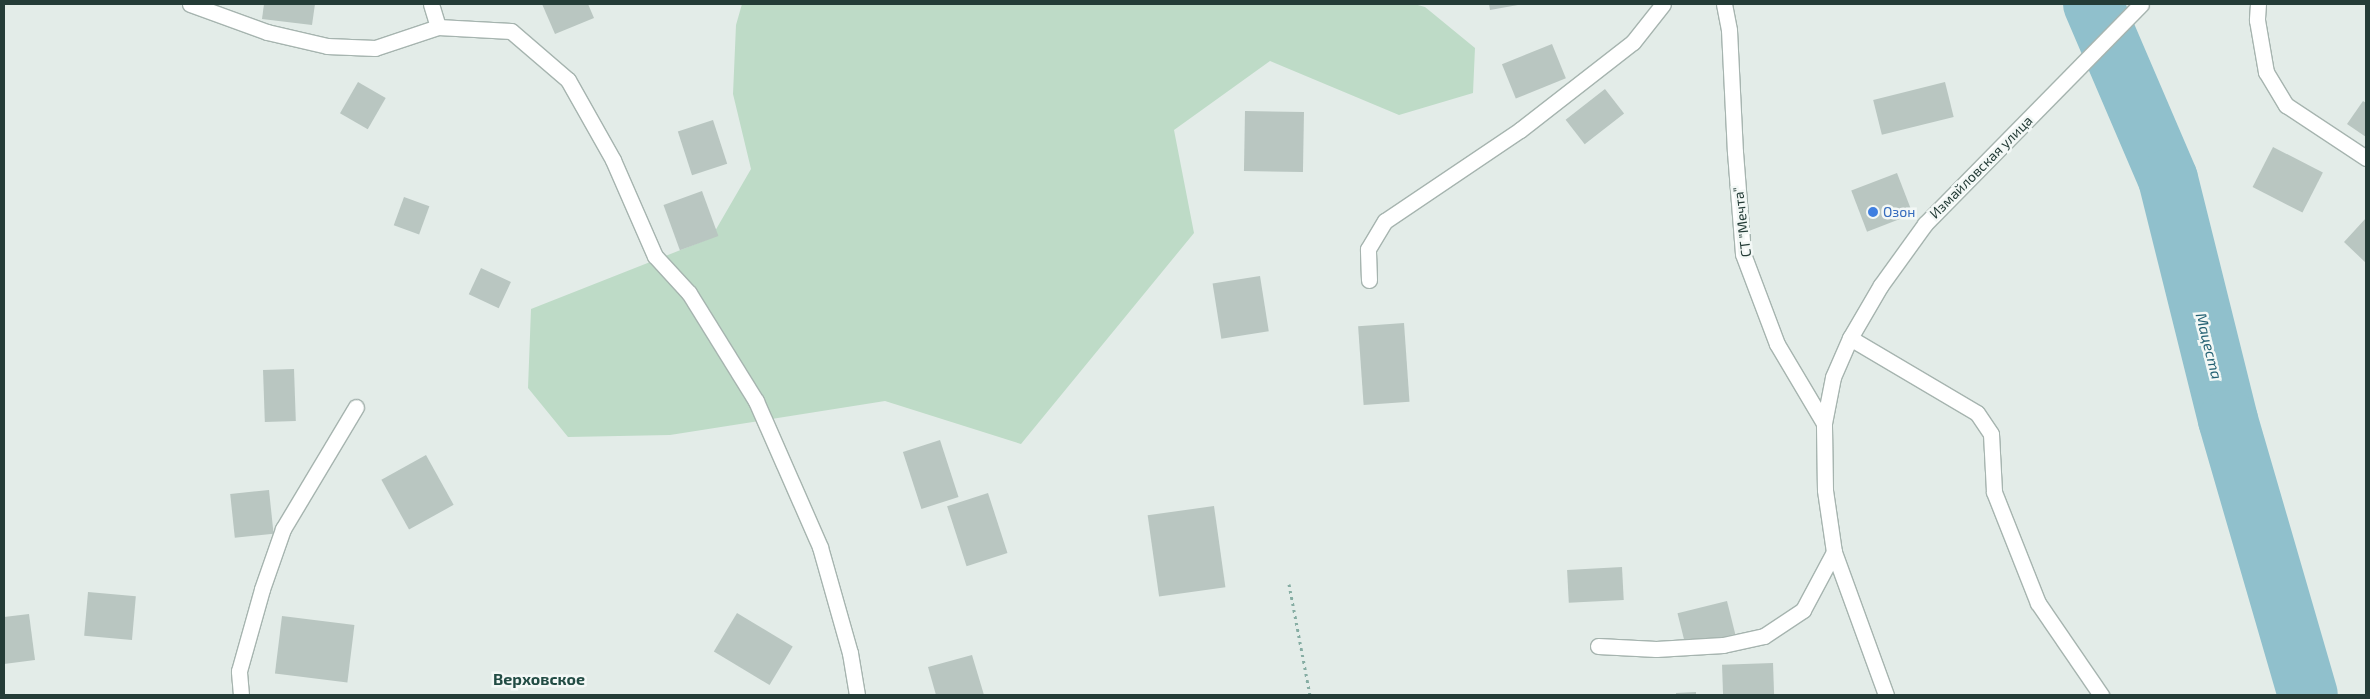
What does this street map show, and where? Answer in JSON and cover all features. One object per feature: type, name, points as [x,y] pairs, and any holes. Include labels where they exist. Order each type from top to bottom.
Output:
[{"type":"street","points":[[190,4],[267,32],[326,46],[375,48],[438,27],[512,31],[568,80],[613,160],[655,256],[689,293],[756,401],[820,547],[850,653],[857,695]]},
{"type":"street","points":[[431,4],[438,27]]},
{"type":"street","points":[[1369,280],[1368,249],[1385,221],[1520,130],[1633,42],[1663,4]]},
{"type":"street","name":"СТ \"Мечта\"","points":[[1724,4],[1729,30],[1735,152],[1743,254],[1777,344],[1824,423]]},
{"type":"street","name":"Измайловская улица","points":[[1886,695],[1834,552],[1825,490],[1824,423],[1833,377],[1850,338],[1881,285],[1924,224],[2141,4]]},
{"type":"street","points":[[2258,4],[2257,20],[2266,72],[2286,105],[2366,158]]},
{"type":"street","points":[[1850,338],[1978,413],[1991,434],[1994,492],[2038,603],[2100,695]]},
{"type":"street","points":[[242,695],[239,671],[262,589],[283,529],[356,407]]},
{"type":"street","points":[[1598,646],[1656,649],[1723,645],[1764,636],[1804,610],[1834,552]]},
{"type":"path","points":[[1289,584],[1310,695]]},
{"type":"green space","points":[[742,4],[1414,4],[1425,7],[1475,48],[1473,93],[1399,115],[1270,61],[1174,130],[1194,233],[1021,444],[885,401],[670,435],[568,437],[528,388],[531,309],[711,238],[751,169],[733,94],[736,25]]},
{"type":"building","points":[[264,4],[315,4],[312,25],[262,19]]},
{"type":"building","points":[[542,4],[588,4],[594,18],[555,34]]},
{"type":"building","points":[[1489,4],[1518,4],[1518,5],[1490,10]]},
{"type":"building","points":[[1552,44],[1566,78],[1516,99],[1502,64]]},
{"type":"building","points":[[358,82],[386,98],[368,129],[340,113]]},
{"type":"building","points":[[1945,82],[1954,117],[1882,135],[1873,100]]},
{"type":"building","points":[[1605,89],[1624,113],[1585,144],[1566,120]]},
{"type":"building","points":[[2363,101],[2366,103],[2366,137],[2347,124]]},
{"type":"building","points":[[1245,111],[1304,112],[1303,172],[1244,171]]},
{"type":"building","points":[[713,120],[727,164],[692,175],[678,131]]},
{"type":"building","points":[[2273,147],[2323,172],[2302,213],[2253,187]]},
{"type":"building","points":[[1897,173],[1913,214],[1867,232],[1851,191]]},
{"type":"building","points":[[702,191],[718,236],[680,250],[663,205]]},
{"type":"building","points":[[404,197],[429,206],[419,234],[394,225]]},
{"type":"building","points":[[2366,218],[2366,263],[2344,242]]},
{"type":"building","points":[[481,268],[511,282],[499,308],[469,294]]},
{"type":"building","points":[[1260,276],[1269,331],[1221,339],[1213,284]]},
{"type":"building","points":[[1404,323],[1410,402],[1364,405],[1358,326]]},
{"type":"building","points":[[294,369],[296,421],[265,422],[263,370]]},
{"type":"building","points":[[940,440],[959,497],[921,509],[903,452]]},
{"type":"building","points":[[426,455],[454,505],[409,530],[381,480]]},
{"type":"building","points":[[269,490],[274,534],[235,538],[230,494]]},
{"type":"building","points":[[988,493],[1007,553],[967,566],[947,506]]},
{"type":"building","points":[[1214,506],[1225,587],[1159,597],[1148,515]]},
{"type":"building","points":[[1622,567],[1624,600],[1569,603],[1567,570]]},
{"type":"building","points":[[88,592],[136,596],[132,640],[84,636]]},
{"type":"building","points":[[1727,601],[1735,634],[1686,646],[1678,613]]},
{"type":"building","points":[[737,613],[793,646],[770,685],[714,652]]},
{"type":"building","points":[[29,614],[35,660],[4,664],[4,617]]},
{"type":"building","points":[[282,616],[354,625],[347,682],[275,674]]},
{"type":"building","points":[[972,655],[984,695],[936,695],[928,667]]},
{"type":"building","points":[[1773,663],[1774,695],[1723,695],[1722,665]]},
{"type":"building","points":[[1696,692],[1696,695],[1676,695],[1676,693]]},
{"type":"waterway","name":"Мацеста","points":[[2093,4],[2168,179],[2228,420],[2308,695]]},
{"type":"place","name":"Озон","points":[[1873,212]]},
{"type":"district","name":"Верховское","points":[[539,679]]}]
